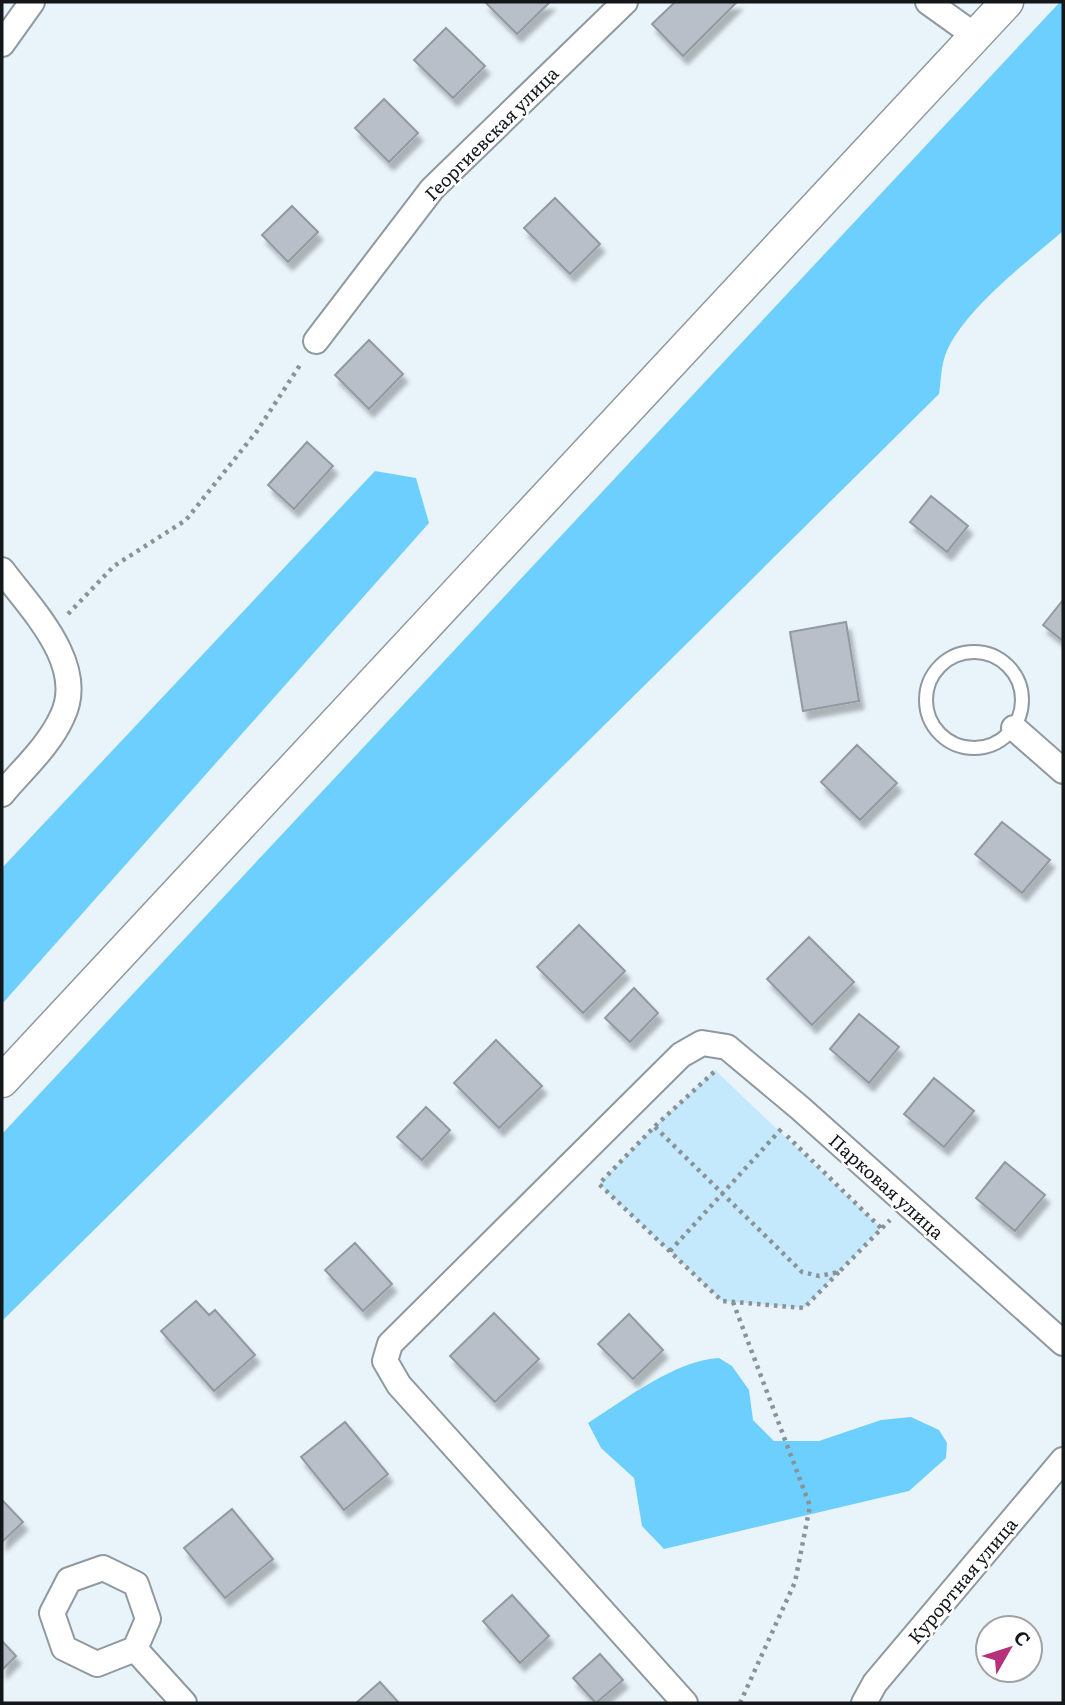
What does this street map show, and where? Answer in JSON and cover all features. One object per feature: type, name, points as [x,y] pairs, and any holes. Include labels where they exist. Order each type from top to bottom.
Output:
[{"type":"street","points":[[2,44],[32,2]]},
{"type":"street","name":"Георгиевская улица","points":[[316,341],[432,189],[625,2]]},
{"type":"street","points":[[928,2],[974,35]]},
{"type":"street","points":[[2,1081],[1007,2]]},
{"type":"street","points":[[2,570],[62,654],[68,677],[69,696],[64,716],[51,737],[2,794]]},
{"type":"street","points":[[1014,728],[1063,771]]},
{"type":"street","name":"Парковая улица","points":[[632,1104],[681,1055],[702,1043],[727,1047],[800,1108],[1063,1343]]},
{"type":"street","points":[[632,1104],[390,1344],[385,1361],[399,1385],[685,1703]]},
{"type":"street","name":"Курортная улица","points":[[852,1703],[870,1693],[1063,1460]]},
{"type":"street","points":[[135,1649],[184,1703]]},
{"type":"lane","points":[[958,655],[988,655],[1002,661],[1013,671],[1020,685],[1020,714],[1014,728],[1002,740],[987,747],[970,748],[954,744],[940,734],[931,721],[927,705],[928,688],[935,673],[945,662],[958,655]]},
{"type":"path","points":[[49,634],[114,566],[186,520],[257,431],[316,341]]},
{"type":"path","points":[[725,1078],[716,1070],[654,1127],[599,1184],[722,1301],[804,1308],[907,1204]]},
{"type":"path","points":[[632,1104],[802,1272],[819,1276],[839,1272]]},
{"type":"path","points":[[670,1251],[800,1108]]},
{"type":"path","points":[[771,1121],[881,1228]]},
{"type":"path","points":[[733,1303],[810,1506],[794,1582],[740,1703]]},
{"type":"shaded area","points":[[1060,2],[1063,2],[1063,231],[1014,272],[965,323],[945,356],[939,394],[2,1321],[2,1134]]},
{"type":"shaded area","points":[[375,471],[416,478],[429,523],[2,1004],[2,868]]},
{"type":"shaded area","points":[[715,1070],[881,1228],[804,1308],[722,1301],[599,1184],[654,1127]]},
{"type":"shaded area","points":[[719,1358],[732,1366],[749,1390],[753,1420],[774,1441],[819,1441],[881,1420],[911,1417],[939,1430],[947,1443],[946,1458],[909,1491],[664,1549],[642,1526],[634,1478],[601,1448],[588,1423],[668,1373],[703,1360]]},
{"type":"building","points":[[485,2],[550,2],[517,34]]},
{"type":"building","points":[[675,2],[737,2],[683,56],[652,24]]},
{"type":"building","points":[[446,28],[485,66],[453,98],[414,60]]},
{"type":"building","points":[[384,99],[418,133],[389,162],[355,128]]},
{"type":"building","points":[[555,198],[600,244],[570,274],[524,228]]},
{"type":"building","points":[[292,206],[318,232],[288,262],[262,235]]},
{"type":"building","points":[[369,340],[403,374],[369,409],[335,375]]},
{"type":"building","points":[[307,442],[333,466],[294,509],[268,485]]},
{"type":"building","points":[[931,496],[968,526],[947,552],[910,522]]},
{"type":"building","points":[[1063,600],[1063,641],[1043,625]]},
{"type":"building","points":[[846,622],[859,701],[803,711],[790,632]]},
{"type":"building","points":[[857,745],[897,783],[860,820],[821,782]]},
{"type":"building","points":[[1002,822],[1050,860],[1022,893],[975,854]]},
{"type":"building","points":[[579,925],[625,971],[583,1013],[537,967]]},
{"type":"building","points":[[809,937],[854,982],[812,1025],[767,979]]},
{"type":"building","points":[[634,988],[658,1013],[630,1042],[605,1018]]},
{"type":"building","points":[[859,1014],[899,1047],[869,1083],[830,1049]]},
{"type":"building","points":[[496,1040],[542,1086],[499,1128],[454,1083]]},
{"type":"building","points":[[934,1078],[974,1111],[944,1147],[904,1114]]},
{"type":"building","points":[[426,1107],[450,1130],[422,1160],[397,1137]]},
{"type":"building","points":[[1005,1162],[1045,1195],[1015,1231],[976,1198]]},
{"type":"building","points":[[355,1243],[392,1284],[363,1311],[325,1270]]},
{"type":"building","points":[[196,1301],[209,1315],[215,1310],[255,1355],[214,1391],[161,1331]]},
{"type":"building","points":[[494,1313],[539,1359],[495,1402],[450,1356]]},
{"type":"building","points":[[629,1314],[663,1350],[633,1379],[598,1344]]},
{"type":"building","points":[[345,1422],[388,1474],[344,1510],[301,1457]]},
{"type":"building","points":[[2,1500],[23,1522],[2,1542]]},
{"type":"building","points":[[232,1509],[273,1559],[225,1598],[184,1548]]},
{"type":"building","points":[[512,1595],[549,1636],[520,1663],[483,1621]]},
{"type":"building","points":[[2,1641],[16,1656],[2,1670]]},
{"type":"building","points":[[600,1654],[623,1680],[596,1703],[573,1678]]},
{"type":"building","points":[[380,1682],[399,1703],[356,1703]]}]
